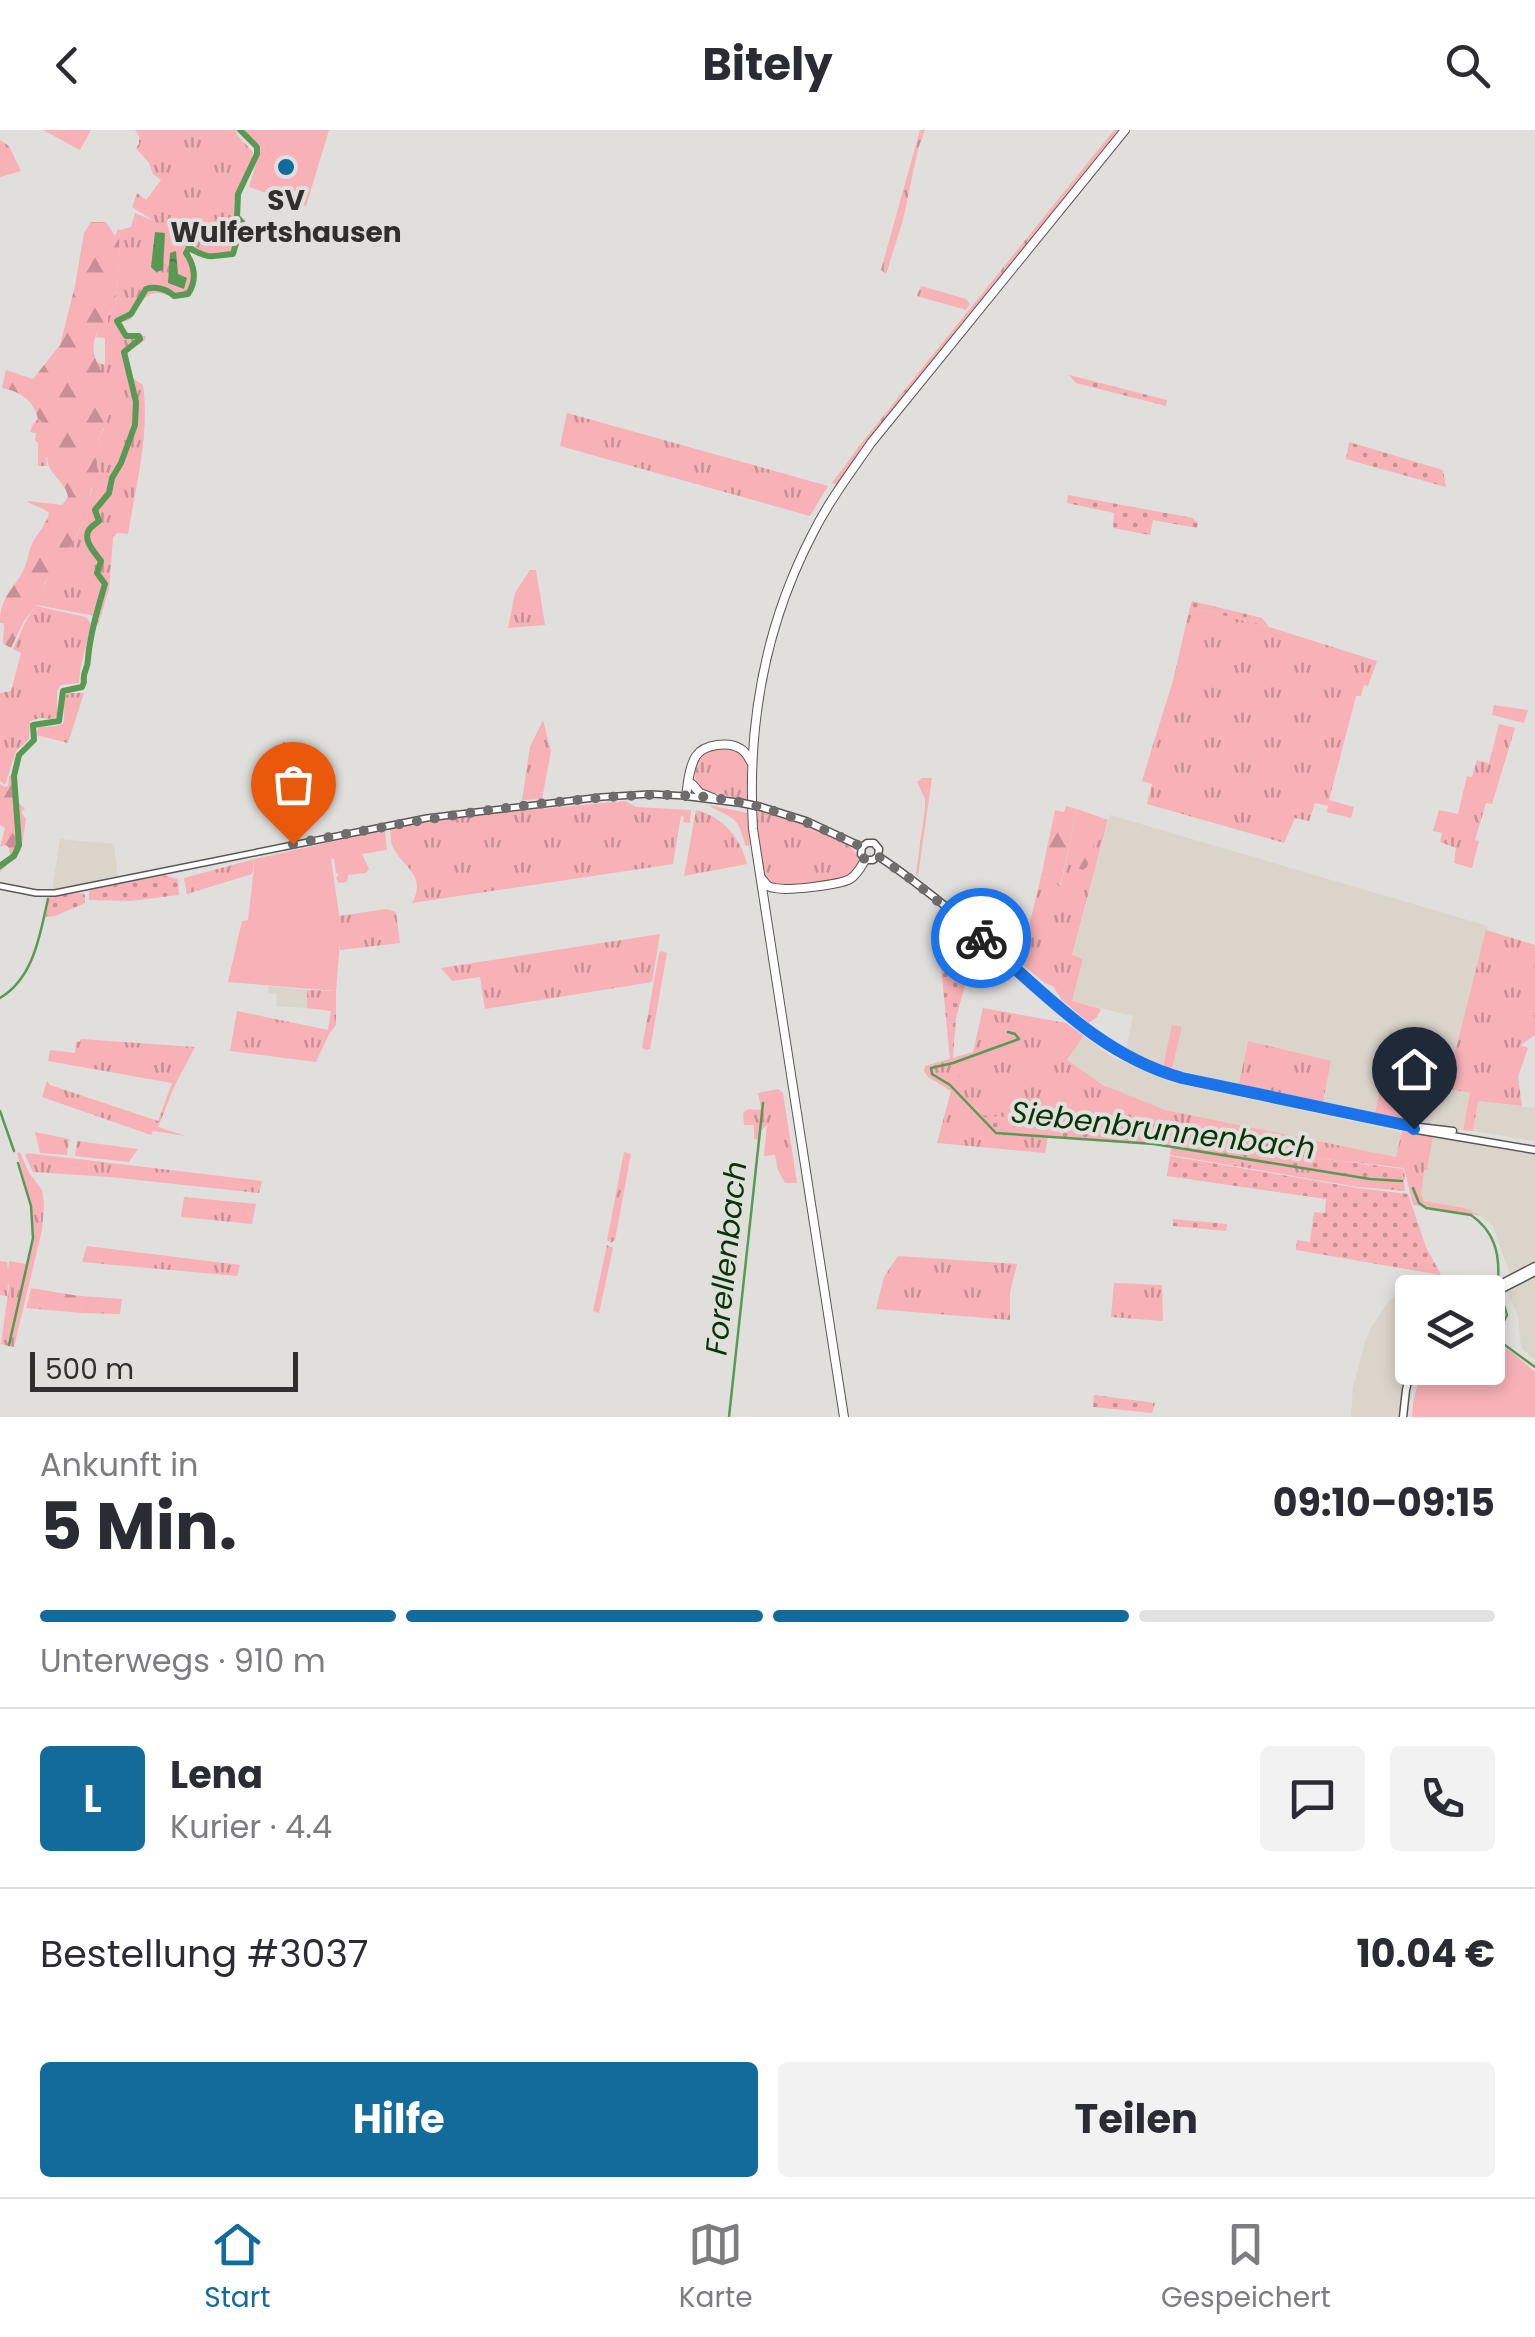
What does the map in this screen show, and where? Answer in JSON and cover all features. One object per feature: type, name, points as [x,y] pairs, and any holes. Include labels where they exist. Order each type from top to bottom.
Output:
[{"type":"main road","points":[[844,1417],[753,830],[751,762],[765,660],[792,576],[840,487],[871,443],[1124,130]]},
{"type":"main road","points":[[731,746],[743,741],[754,724]]},
{"type":"main road","points":[[685,796],[691,767],[701,750],[712,745],[731,746],[742,749],[751,762]]},
{"type":"main road","points":[[685,796],[692,784],[691,767]]},
{"type":"main road","points":[[692,784],[712,798]]},
{"type":"main road","points":[[685,796],[761,808],[823,828],[862,847]]},
{"type":"main road","points":[[874,844],[879,849],[878,856],[865,860],[862,847],[874,844]]},
{"type":"main road","points":[[878,856],[950,911],[1090,1033],[1131,1059],[1182,1078],[1417,1130],[1535,1148]]},
{"type":"main road","points":[[759,876],[769,886],[780,889],[849,880],[865,860]]},
{"type":"main road","points":[[766,913],[769,900],[780,889]]},
{"type":"main road","points":[[1505,1284],[1534,1270]]},
{"type":"main road","points":[[1405,1417],[1408,1385]]},
{"type":"street","points":[[0,886],[55,893],[427,818],[602,797],[685,796]]},
{"type":"shaded area","points":[[1110,815],[1488,926],[1447,1088],[1470,1093],[1463,1130],[1416,1122],[1422,1082],[1383,1075],[1375,1113],[1323,1102],[1331,1061],[1249,1042],[1239,1084],[1172,1069],[1182,1028],[1173,1025],[1163,1067],[1126,1049],[1133,1016],[1072,1001],[1083,960],[1072,956]]},
{"type":"shaded area","points":[[60,839],[114,844],[118,879],[52,891]]},
{"type":"shaded area","points":[[269,986],[307,990],[307,1008],[276,1006],[277,994],[268,993]]},
{"type":"shaded area","points":[[1084,1036],[1110,1056],[1170,1082],[1402,1132],[1396,1157],[1165,1110],[1121,1094],[1067,1060]]},
{"type":"shaded area","points":[[1478,1101],[1535,1108],[1535,1141],[1473,1131]]},
{"type":"shaded area","points":[[1432,1137],[1535,1155],[1535,1360],[1521,1348],[1518,1316],[1507,1291],[1510,1274],[1493,1226],[1475,1212],[1422,1201]]},
{"type":"shaded area","points":[[1395,1295],[1395,1385],[1403,1385],[1399,1417],[1351,1417],[1353,1387],[1365,1342]]},
{"type":"green space","points":[[43,130],[91,130],[80,150]]},
{"type":"green space","points":[[135,130],[236,130],[253,152],[234,205],[239,223],[232,252],[209,255],[188,245],[187,252],[197,273],[191,292],[178,297],[151,294],[130,320],[120,322],[126,335],[146,336],[126,358],[134,379],[143,385],[143,441],[128,534],[117,533],[113,538],[109,589],[98,625],[105,583],[95,616],[37,605],[44,584],[84,521],[97,460],[109,452],[98,438],[104,429],[107,384],[96,362],[105,365],[105,338],[96,337],[115,306],[120,230],[131,227],[135,213],[154,221],[132,207],[137,193],[146,200],[161,180],[136,148],[139,136]]},
{"type":"green space","name":"SV Wulfertshausen","points":[[242,130],[329,130],[306,206],[249,187],[261,147]]},
{"type":"green space","points":[[920,130],[925,130],[886,274],[881,270]]},
{"type":"green space","points":[[1114,130],[1121,130],[837,485],[832,483],[860,445]]},
{"type":"green space","points":[[0,140],[9,146],[21,171],[0,177]]},
{"type":"green space","points":[[91,222],[106,222],[115,236],[120,230],[115,306],[94,345],[111,400],[98,438],[109,452],[97,460],[96,479],[82,525],[45,582],[37,605],[11,648],[3,641],[2,607],[49,513],[27,501],[62,505],[68,497],[48,464],[49,451],[57,449],[52,431],[38,419],[25,398],[2,388],[6,370],[33,379],[60,345],[84,233]]},
{"type":"green space","points":[[921,286],[966,299],[970,304],[966,310],[917,296]]},
{"type":"green space","points":[[1069,375],[1167,400],[1166,406],[1076,383]]},
{"type":"green space","points":[[567,413],[828,486],[810,516],[560,446]]},
{"type":"green space","points":[[38,419],[54,435],[57,449],[46,458],[47,466],[38,466],[36,433],[30,432]]},
{"type":"green space","points":[[1349,442],[1443,470],[1446,487],[1346,459]]},
{"type":"green space","points":[[1068,495],[1193,518],[1198,524],[1197,528],[1153,520],[1150,535],[1113,528],[1114,513],[1067,503]]},
{"type":"green space","points":[[530,570],[536,570],[545,625],[508,628],[515,593]]},
{"type":"green space","points":[[1192,601],[1262,618],[1269,627],[1190,607]]},
{"type":"green space","points":[[36,606],[86,617],[91,624],[79,683],[61,685],[57,691],[57,716],[30,721],[29,739],[16,751],[5,785],[0,781],[0,693],[11,691],[21,653],[13,649]]},
{"type":"green space","points":[[1190,607],[1377,661],[1368,686],[1364,685],[1361,696],[1356,696],[1329,800],[1354,807],[1351,818],[1327,812],[1328,806],[1315,803],[1309,821],[1295,818],[1284,843],[1147,804],[1152,784],[1142,781],[1174,677]]},
{"type":"green space","points":[[1181,650],[1229,663],[1221,690],[1174,677]]},
{"type":"green space","points":[[84,693],[68,743],[36,735],[39,727],[64,722],[65,696]]},
{"type":"green space","points":[[1494,705],[1528,710],[1524,723],[1492,715]]},
{"type":"green space","points":[[543,720],[551,751],[542,799],[522,800],[530,747]]},
{"type":"green space","points":[[1499,724],[1515,728],[1492,804],[1486,803],[1472,868],[1454,863],[1456,848],[1440,842],[1442,833],[1433,831],[1439,810],[1458,814],[1467,776],[1472,777],[1477,760],[1489,763]]},
{"type":"green space","points":[[283,742],[311,749],[327,762],[325,800],[313,798],[314,771],[279,766]]},
{"type":"green space","points":[[712,749],[739,750],[747,763],[747,800],[696,786],[697,764]]},
{"type":"green space","points":[[9,776],[16,776],[19,803],[25,809],[21,812],[26,819],[21,851],[0,872],[0,862],[10,856],[6,845],[0,847],[5,828],[0,825],[0,784],[8,786]]},
{"type":"green space","points":[[932,778],[918,876],[925,799],[917,782]]},
{"type":"green space","points":[[625,801],[636,807],[691,810],[690,823],[683,822],[681,816],[673,864],[412,903],[415,878],[391,842],[390,828]]},
{"type":"green space","points":[[709,805],[747,813],[750,845],[746,846],[734,820]]},
{"type":"green space","points":[[1066,806],[1077,809],[1060,887],[1050,878],[1041,877],[1055,810],[1064,812]]},
{"type":"green space","points":[[1077,809],[1108,820],[1072,955],[1083,959],[1072,1001],[1101,1009],[1089,1023],[1062,1000],[1053,986],[1020,963],[1041,877],[1061,885]]},
{"type":"green space","points":[[696,810],[729,830],[747,864],[684,876]]},
{"type":"green space","points":[[765,811],[838,839],[858,856],[858,866],[850,876],[838,880],[774,886],[764,878],[756,813]]},
{"type":"green space","points":[[1092,825],[1098,830],[1087,867],[1082,870],[1077,867],[1085,829]]},
{"type":"green space","points":[[385,830],[387,850],[362,854],[369,869],[366,873],[348,875],[347,882],[339,883],[334,858],[331,859],[341,928],[336,991],[228,982],[242,921],[248,920],[255,859]]},
{"type":"green space","points":[[255,859],[252,874],[187,894],[184,878]]},
{"type":"green space","points":[[163,875],[178,879],[179,895],[130,901],[89,900],[91,890]]},
{"type":"green space","points":[[81,893],[85,903],[46,917],[49,896]]},
{"type":"green space","points":[[386,909],[396,912],[400,943],[340,950],[339,916]]},
{"type":"green space","points":[[947,916],[978,944],[974,953],[939,945]]},
{"type":"green space","points":[[1486,930],[1535,945],[1535,1035],[1521,1045],[1528,1048],[1518,1077],[1522,1106],[1478,1101],[1473,1131],[1463,1130],[1470,1093],[1446,1088]]},
{"type":"green space","points":[[660,934],[652,982],[485,1009],[480,977],[452,981],[441,968]]},
{"type":"green space","points":[[939,945],[974,953],[956,1018],[950,1060]]},
{"type":"green space","points":[[661,951],[667,953],[650,1049],[646,1050],[642,1048]]},
{"type":"green space","points":[[307,990],[336,991],[336,1025],[316,1062],[230,1051],[237,1011],[328,1030],[331,1011],[307,1008]]},
{"type":"green space","points":[[983,1008],[1066,1023],[1084,1036],[1067,1060],[1103,1085],[1165,1110],[1396,1157],[1402,1131],[1433,1136],[1424,1170],[1423,1201],[1464,1208],[1482,1216],[1413,1205],[1404,1168],[1317,1158],[1168,1125],[1052,1113],[1045,1153],[937,1143],[951,1091],[928,1077],[925,1066],[973,1052]]},
{"type":"green space","points":[[1172,1025],[1182,1027],[1172,1069],[1163,1067]]},
{"type":"green space","points":[[76,1041],[195,1047],[158,1127],[186,1136],[153,1131],[151,1135],[42,1097],[47,1081],[158,1121],[172,1083],[48,1061],[50,1050],[75,1053]]},
{"type":"green space","points":[[1248,1041],[1331,1061],[1323,1102],[1239,1084]]},
{"type":"green space","points":[[1383,1075],[1417,1083],[1408,1120],[1375,1113]]},
{"type":"green space","points":[[778,1089],[783,1093],[797,1183],[785,1183],[775,1155],[764,1156],[767,1125],[761,1130],[760,1140],[754,1139],[754,1125],[744,1125],[743,1113],[761,1108],[758,1093]]},
{"type":"green space","points":[[1051,1113],[1168,1125],[1317,1158],[1404,1169],[1405,1180],[1355,1177],[1171,1146],[1048,1136]]},
{"type":"green space","points":[[978,1115],[1019,1118],[1017,1135],[987,1131]]},
{"type":"green space","points":[[35,1132],[69,1139],[67,1155],[40,1153]]},
{"type":"green space","points":[[77,1141],[138,1149],[129,1162],[75,1156]]},
{"type":"green space","points":[[1171,1146],[1355,1177],[1404,1180],[1405,1191],[1358,1187],[1170,1155]]},
{"type":"green space","points":[[20,1152],[42,1190],[44,1204],[42,1230],[14,1347],[1,1344],[9,1286],[8,1283],[7,1296],[0,1295],[0,1261],[7,1262],[8,1270],[9,1261],[26,1264],[34,1235],[17,1153]]},
{"type":"green space","points":[[624,1152],[631,1154],[615,1240],[611,1243],[607,1240]]},
{"type":"green space","points":[[27,1153],[262,1181],[259,1193],[33,1172]]},
{"type":"green space","points":[[1170,1156],[1408,1194],[1426,1247],[1441,1275],[1296,1250],[1297,1240],[1310,1242],[1314,1212],[1325,1213],[1326,1199],[1167,1176]]},
{"type":"green space","points":[[184,1197],[256,1204],[252,1224],[181,1217]]},
{"type":"green space","points":[[1173,1219],[1227,1224],[1226,1231],[1173,1226]]},
{"type":"green space","points":[[607,1245],[613,1248],[599,1313],[593,1311]]},
{"type":"green space","points":[[87,1246],[240,1265],[237,1276],[82,1262]]},
{"type":"green space","points":[[898,1256],[1017,1264],[1010,1292],[1010,1320],[876,1309],[884,1277]]},
{"type":"green space","points":[[1114,1283],[1162,1285],[1163,1321],[1111,1317]]},
{"type":"green space","points":[[31,1288],[66,1294],[60,1306],[44,1306],[28,1301]]},
{"type":"green space","points":[[66,1294],[81,1296],[81,1313],[26,1308],[28,1301],[59,1306]]},
{"type":"green space","points":[[81,1296],[122,1299],[120,1314],[81,1313]]},
{"type":"green space","points":[[1505,1348],[1535,1372],[1535,1417],[1412,1417],[1417,1385],[1505,1385]]},
{"type":"green space","points":[[1094,1395],[1155,1403],[1152,1413],[1093,1407]]},
{"type":"water","points":[[155,232],[165,233],[163,270],[156,272],[151,267]]},
{"type":"water","points":[[176,251],[178,274],[187,278],[184,289],[168,283],[170,253]]},
{"type":"waterway","points":[[189,248],[207,256],[233,254],[242,222],[237,217],[238,194],[257,154],[257,147],[240,130]]},
{"type":"waterway","points":[[0,866],[14,856],[19,845],[14,776],[19,755],[34,740],[33,725],[59,721],[63,691],[82,687],[84,682],[105,584],[97,573],[101,561],[90,547],[87,534],[99,521],[95,510],[109,493],[135,425],[136,402],[124,352],[140,339],[126,336],[117,321],[131,314],[146,289],[161,289],[174,296],[188,294],[194,279],[186,253],[189,248]]},
{"type":"waterway","points":[[0,998],[28,967],[48,899]]},
{"type":"waterway","name":"Siebenbrunnenbach","points":[[1008,1032],[1019,1039],[931,1068],[932,1074],[950,1085],[996,1133],[1154,1144],[1402,1181]]},
{"type":"waterway","name":"Forellenbach","points":[[729,1417],[763,1103]]},
{"type":"waterway","points":[[0,1111],[14,1151]]},
{"type":"waterway","points":[[9,1345],[33,1238],[31,1206],[18,1163]]},
{"type":"waterway","name":"Siebenbrunnenbach","points":[[1413,1188],[1419,1203],[1426,1208],[1471,1215],[1485,1228],[1496,1252],[1498,1275]]},
{"type":"waterway","name":"Siebenbrunnenbach","points":[[1505,1309],[1505,1319]]},
{"type":"waterway","name":"Siebenbrunnenbach","points":[[1505,1345],[1535,1367]]},
{"type":"way so far","points":[[293,844],[470,811],[650,794],[712,798],[787,815],[862,847],[865,860],[878,856],[981,938]]},
{"type":"place","name":"SV Wulfertshausen","points":[[286,167]]},
{"type":"route","points":[[981,938],[1090,1033],[1146,1066],[1182,1078],[1414,1129]]}]
